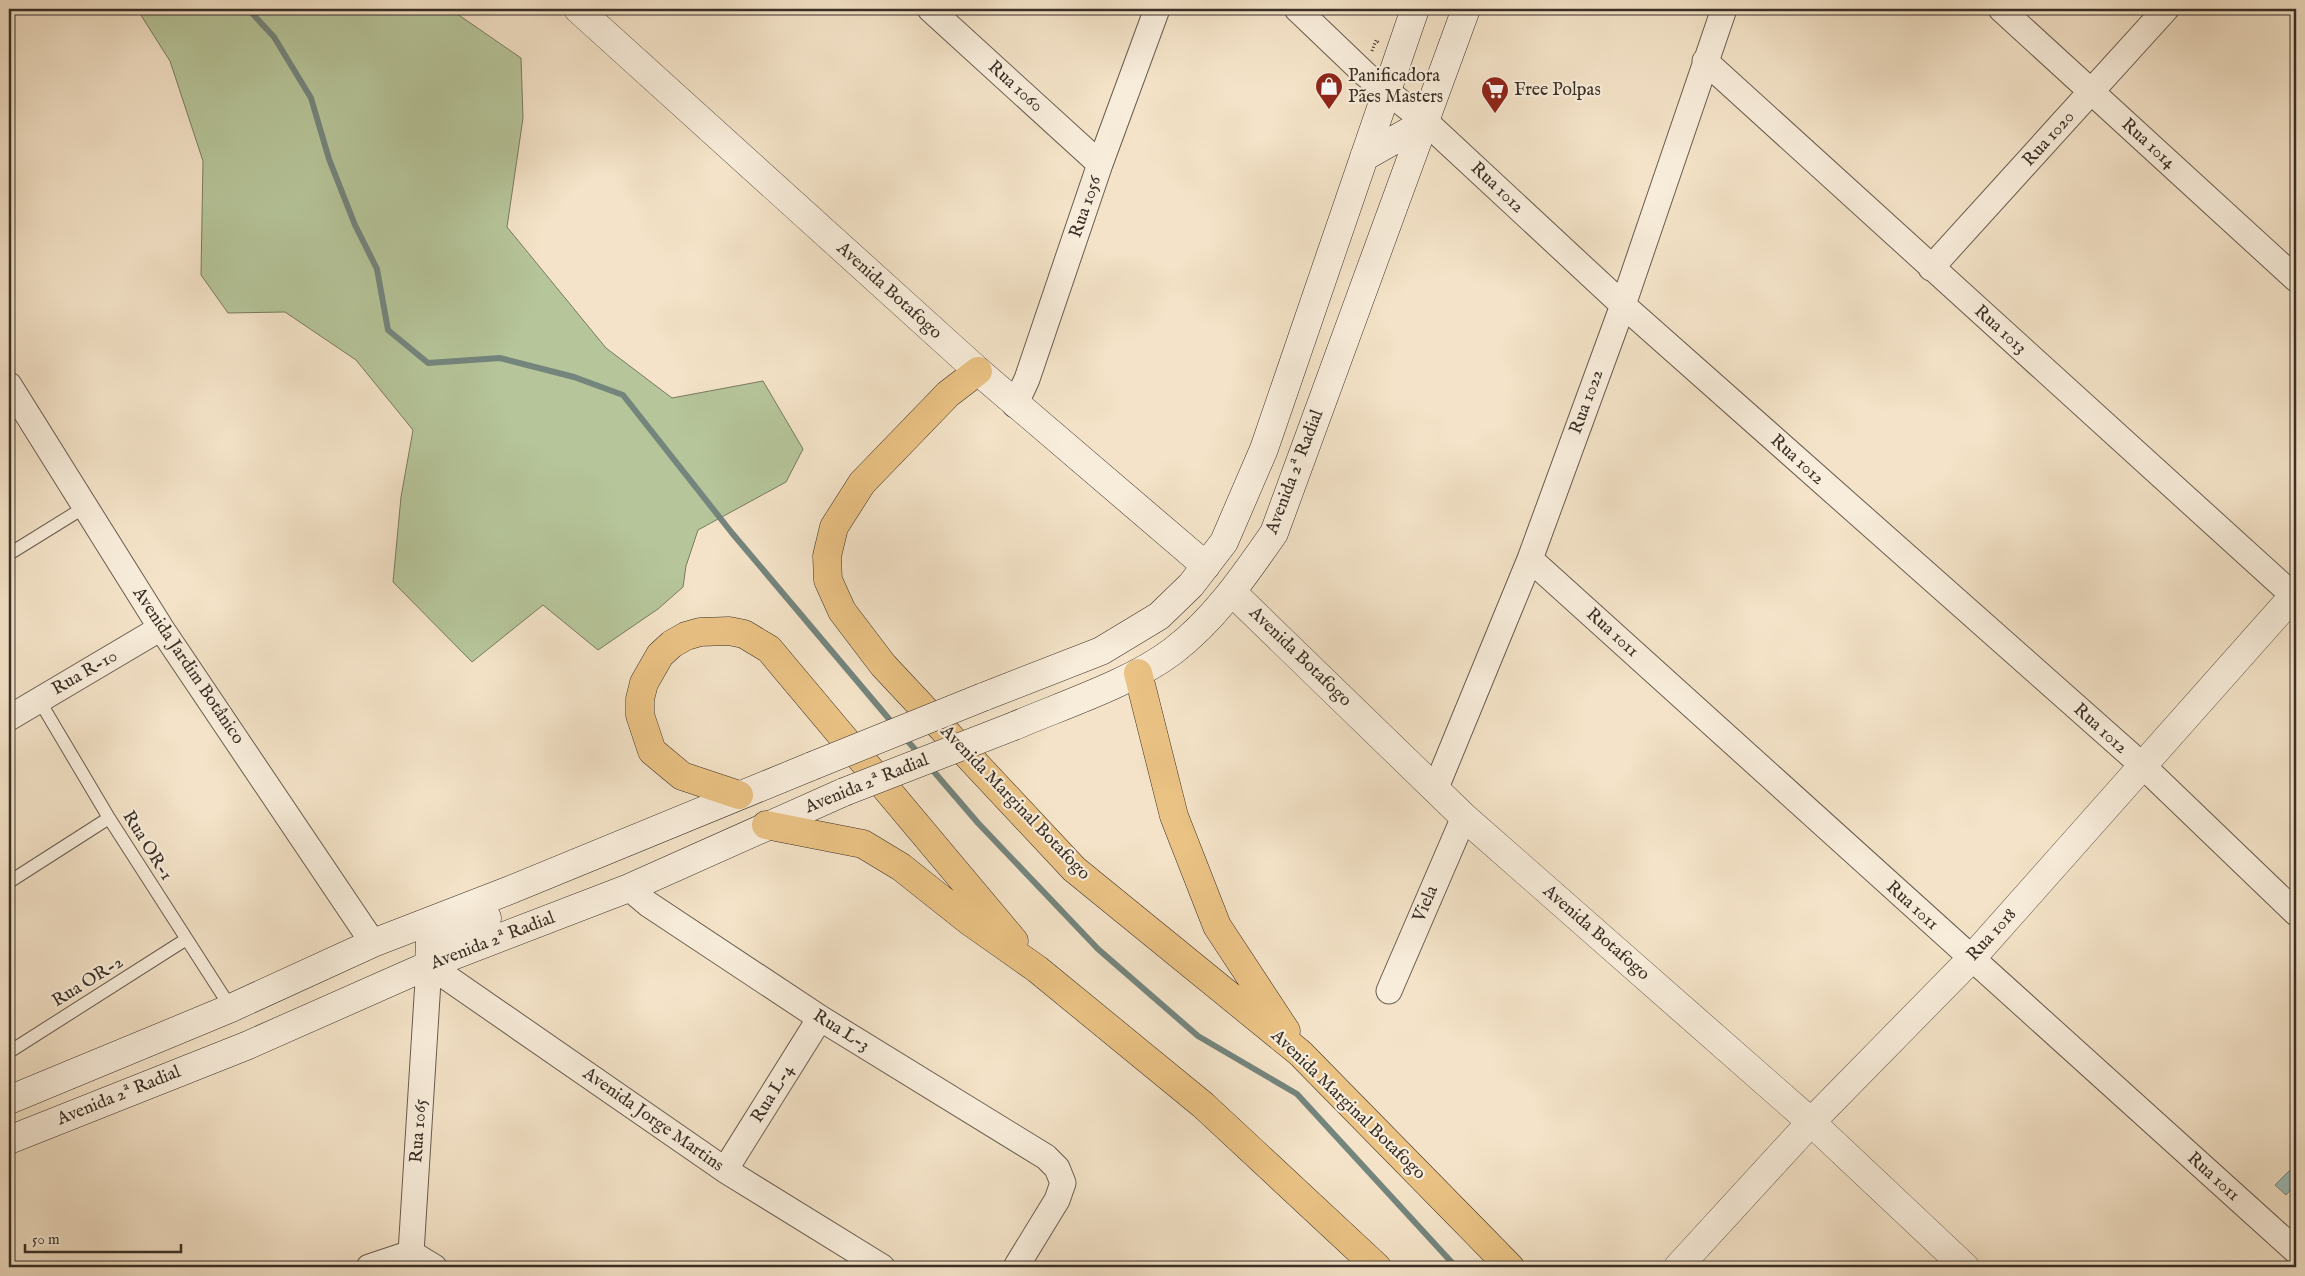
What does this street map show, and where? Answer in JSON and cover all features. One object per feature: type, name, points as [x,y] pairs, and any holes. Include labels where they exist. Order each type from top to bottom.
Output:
[{"type":"main road","name":"Avenida Botafogo","points":[[578,9],[1016,405],[1206,566]]},
{"type":"main road","name":"Avenida 2ª Radial","points":[[9,1100],[231,1008],[374,942],[510,890],[983,696],[1101,651],[1159,616],[1191,585],[1224,542],[1264,449],[1415,9]]},
{"type":"main road","name":"Avenida 2ª Radial","points":[[9,1140],[246,1046],[429,965],[629,888],[766,825],[844,792],[1014,726],[1138,673],[1173,651],[1233,593],[1274,533],[1466,9]]},
{"type":"main road","points":[[1364,157],[1426,122]]},
{"type":"main road","name":"Avenida Marginal Botafogo","points":[[978,371],[948,394],[862,483],[834,527],[827,556],[828,580],[842,611],[883,665],[1074,869],[1300,1053],[1510,1267]]},
{"type":"main road","name":"Avenida Botafogo","points":[[1233,593],[1464,817],[1811,1122],[1965,1267]]},
{"type":"main road","name":"Rua 1018","points":[[1678,1267],[1811,1122],[1971,959],[2142,765],[2295,596]]},
{"type":"main road","points":[[739,795],[682,776],[652,751],[640,715],[644,683],[660,655],[672,644],[700,632],[722,630],[744,634],[769,650],[1037,969]]},
{"type":"main road","points":[[1138,673],[1174,816],[1218,926],[1300,1053]]},
{"type":"main road","points":[[766,825],[863,844],[901,867],[969,921],[1037,969],[1203,1105],[1377,1267]]},
{"type":"main road","points":[[429,965],[430,942],[501,912],[510,890]]},
{"type":"street","name":"Rua 1060","points":[[930,9],[1100,164]]},
{"type":"street","name":"Rua 1056","points":[[1016,405],[1027,379],[1100,164],[1157,9]]},
{"type":"street","name":"Rua 1012","points":[[1297,9],[1365,74],[1426,122],[1622,305],[2142,765],[2296,913]]},
{"type":"street","name":"Rua 1022","points":[[1435,790],[1530,559],[1622,305],[1724,9]]},
{"type":"street","name":"Rua 1014","points":[[2001,9],[2296,280]]},
{"type":"street","name":"Rua 1020","points":[[1931,268],[2092,93],[2166,9]]},
{"type":"street","name":"Rua 1013","points":[[1705,61],[1931,268],[2295,596]]},
{"type":"street","name":"Avenida Jardim Botânico","points":[[9,385],[161,628],[374,942]]},
{"type":"street","name":"Rua 1011","points":[[1530,559],[2296,1251]]},
{"type":"street","name":"Rua R-10","points":[[9,718],[161,628]]},
{"type":"street","name":"Viela","points":[[1389,991],[1464,817]]},
{"type":"street","name":"Rua L-3","points":[[629,888],[648,904],[820,1018],[1046,1157],[1057,1168],[1063,1183],[1057,1200],[1016,1267]]},
{"type":"street","name":"Avenida Jorge Martins","points":[[429,965],[852,1259],[882,1267]]},
{"type":"street","name":"Rua 1065","points":[[410,1252],[429,965]]},
{"type":"street","name":"Rua L-4","points":[[725,1170],[820,1018]]},
{"type":"street","points":[[369,1267],[410,1252],[434,1267]]},
{"type":"lane","points":[[9,554],[85,507]]},
{"type":"lane","name":"Rua OR-1","points":[[39,700],[109,818],[231,1008]]},
{"type":"lane","points":[[9,882],[109,818]]},
{"type":"lane","name":"Rua OR-2","points":[[9,1052],[186,940]]},
{"type":"green space","points":[[137,9],[450,9],[521,58],[523,118],[507,227],[606,348],[672,398],[763,381],[803,449],[786,482],[698,530],[686,566],[683,587],[658,609],[598,650],[543,605],[472,662],[393,582],[401,497],[413,430],[356,360],[285,312],[228,313],[201,275],[203,161],[170,61]]},
{"type":"water","points":[[2296,1164],[2296,1184],[2286,1195],[2275,1185]]},
{"type":"waterway","points":[[248,9],[274,37],[311,98],[329,159],[355,225],[377,269],[388,330],[428,363],[500,358],[574,377],[623,395],[732,533],[895,726]]},
{"type":"waterway","points":[[904,737],[921,756]]},
{"type":"waterway","points":[[929,766],[978,823],[1098,949],[1198,1036],[1297,1094],[1456,1267]]},
{"type":"place","name":"Panificadora Pães Masters","points":[[1329,110]]},
{"type":"place","name":"Free Polpas","points":[[1495,114]]}]
